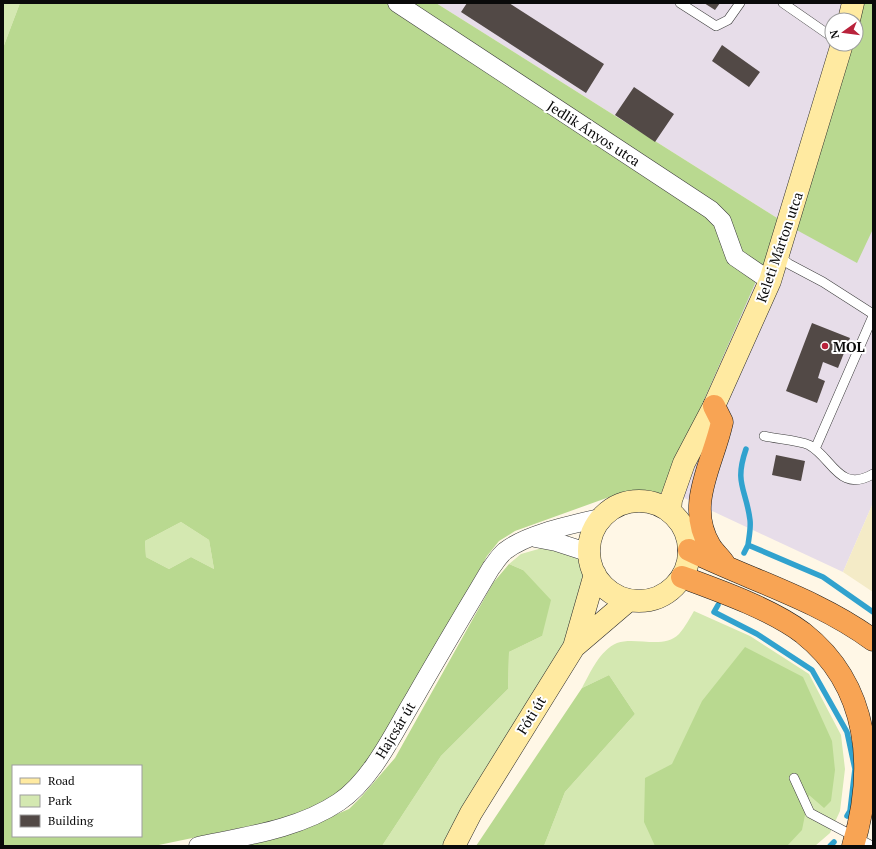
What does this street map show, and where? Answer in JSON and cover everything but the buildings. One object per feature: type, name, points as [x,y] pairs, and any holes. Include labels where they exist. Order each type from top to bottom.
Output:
[{"type":"highway","points":[[714,406],[722,422],[716,446],[699,497],[698,512],[702,529],[710,547],[726,566]]},
{"type":"highway","points":[[689,550],[805,600],[853,625],[873,640]]},
{"type":"highway","points":[[682,577],[775,616],[802,633],[833,662],[844,675],[863,710],[871,744],[872,794],[864,823],[861,843]]},
{"type":"main road","name":"Keleti Márton utca","points":[[661,507],[714,406],[770,281],[840,52]]},
{"type":"main road","points":[[632,502],[661,507],[680,522],[687,535],[689,550],[688,564],[682,577],[670,590],[655,598],[630,600],[607,589],[602,585],[596,574],[590,553],[591,539],[594,530],[613,508],[632,502]]},
{"type":"main road","points":[[574,647],[596,574]]},
{"type":"main road","name":"Fóti út","points":[[454,846],[471,813],[574,647],[630,600]]},
{"type":"street","name":"Jedlik Ányos utca","points":[[397,3],[711,210],[722,221],[735,257],[770,281]]},
{"type":"street","name":"Hajcsár út","points":[[198,846],[256,834],[292,824],[321,813],[341,801],[354,789],[382,753],[491,568],[504,552],[532,538],[604,517]]},
{"type":"street","points":[[532,538],[556,542],[590,553]]},
{"type":"lane","points":[[680,3],[716,26],[728,20],[740,3]]},
{"type":"lane","points":[[783,3],[824,31]]},
{"type":"lane","points":[[778,256],[789,264],[823,282],[873,315],[815,449]]},
{"type":"lane","points":[[764,436],[809,445],[815,449],[834,470],[844,477],[858,480],[873,474]]},
{"type":"lane","points":[[794,778],[810,813],[861,843]]},
{"type":"shaded area","points":[[436,3],[873,3],[873,503],[843,572],[665,489],[782,221]]},
{"type":"shaded area","points":[[873,503],[873,592],[843,572]]},
{"type":"green space","points":[[3,3],[20,3],[3,48]]},
{"type":"green space","points":[[20,3],[436,3],[782,221],[842,52],[864,52],[864,12],[857,12],[859,3],[873,3],[873,229],[857,263],[782,222],[665,489],[651,502],[626,491],[515,531],[499,541],[487,556],[377,750],[337,796],[289,818],[154,846],[3,846],[3,48]],"holes":[[[181,522],[209,540],[214,569],[191,557],[169,569],[146,557],[145,541]]]},
{"type":"green space","points":[[181,522],[209,540],[214,569],[191,557],[169,569],[146,557],[145,541]]},
{"type":"green space","points":[[542,548],[575,555],[586,566],[587,588],[565,642],[463,807],[442,846],[382,846],[441,756],[508,689],[509,652],[542,636],[523,570],[509,564],[521,554]]},
{"type":"green space","points":[[509,564],[523,570],[551,600],[542,636],[509,652],[508,689],[441,756],[382,846],[232,846],[323,820],[349,809],[362,796],[395,758],[493,583]]},
{"type":"green space","points":[[694,611],[750,636],[809,674],[841,735],[845,769],[840,811],[830,833],[815,846],[544,846],[565,792],[635,714],[609,675],[582,688],[596,662],[605,651],[617,643],[624,641],[657,642],[673,639],[679,634]]},
{"type":"green space","points":[[745,647],[803,677],[832,741],[835,770],[831,801],[824,808],[809,795],[802,830],[787,846],[655,846],[644,822],[645,778],[672,764],[702,701]]},
{"type":"green space","points":[[609,675],[635,714],[565,792],[544,846],[476,846],[582,688]]},
{"type":"waterway","points":[[746,449],[741,470],[741,478],[750,520],[748,545],[823,577],[873,612]]},
{"type":"waterway","points":[[744,553],[748,545]]},
{"type":"waterway","points":[[718,605],[714,612],[757,634],[812,670],[847,732],[855,769],[850,811],[847,816]]},
{"type":"waterway","points":[[830,846],[834,842]]},
{"type":"place","name":"MOL","points":[[825,346]]}]
